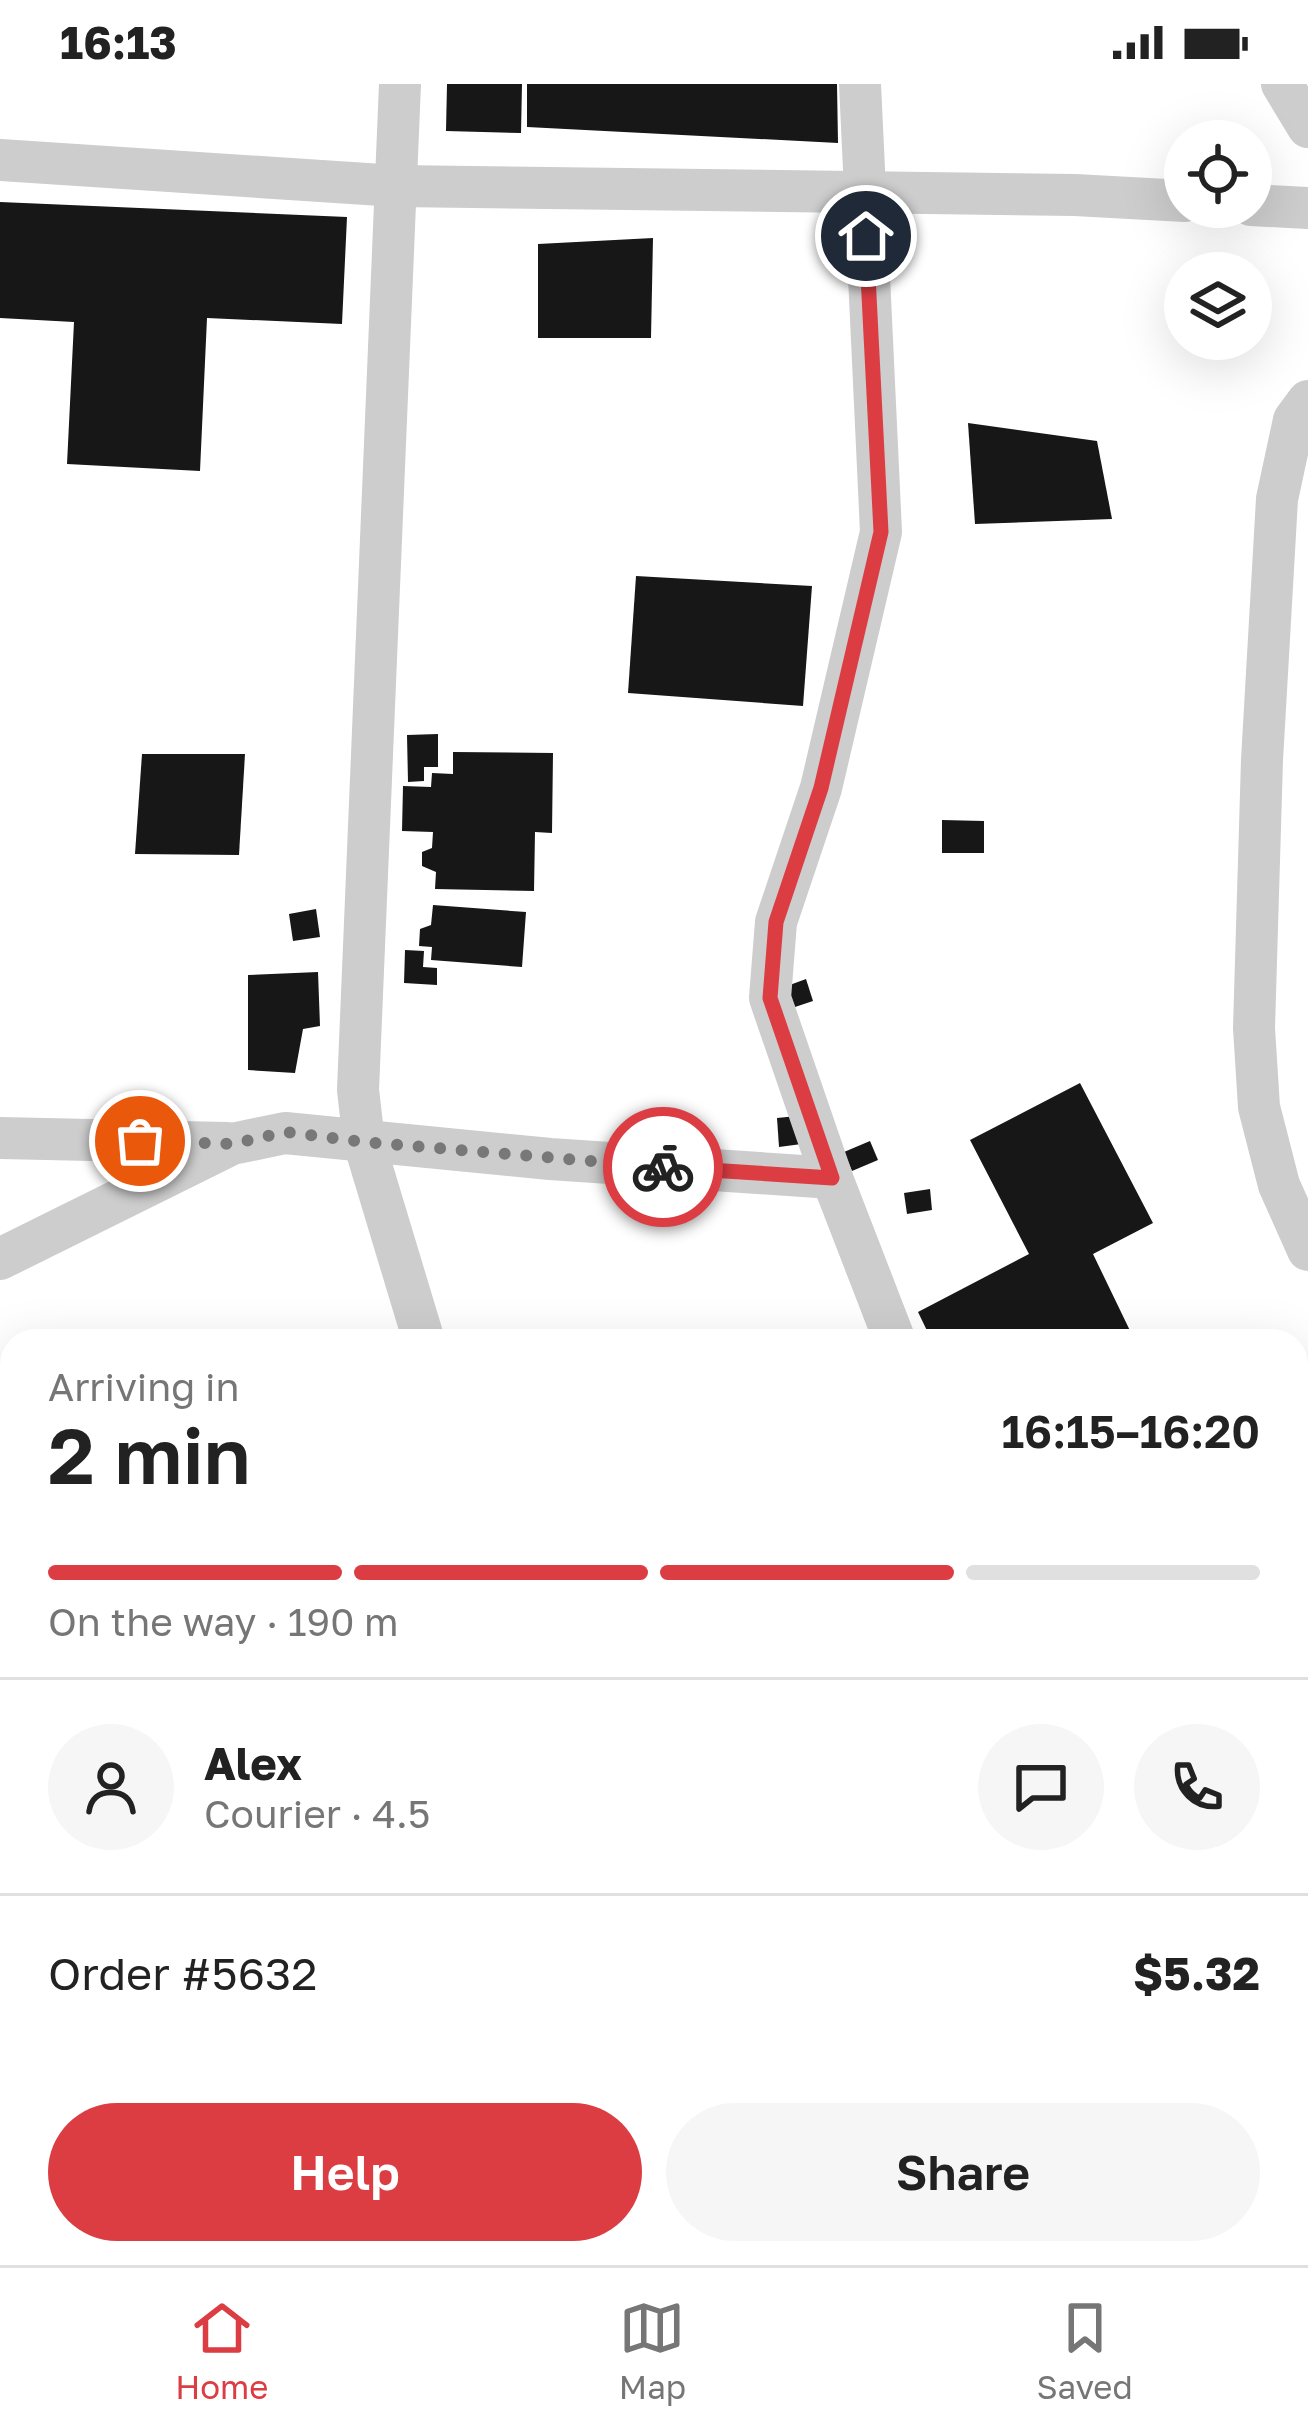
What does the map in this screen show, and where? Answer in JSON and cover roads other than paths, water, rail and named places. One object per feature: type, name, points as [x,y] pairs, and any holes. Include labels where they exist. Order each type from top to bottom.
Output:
[{"type":"street","points":[[400,84],[358,1090],[364,1142],[420,1329]]},
{"type":"street","points":[[860,84],[881,532],[821,788],[776,922],[770,998],[890,1329]]},
{"type":"street","points":[[1282,84],[1308,127]]},
{"type":"street","points":[[0,160],[397,186],[1164,200]]},
{"type":"street","points":[[1272,206],[1308,208]]},
{"type":"street","points":[[1308,401],[1294,420],[1277,499],[1262,760],[1254,1028],[1259,1107],[1293,1185],[1308,1250]]},
{"type":"street","points":[[0,1259],[232,1144],[285,1132],[832,1178]]},
{"type":"street","points":[[0,1138],[232,1144]]}]
